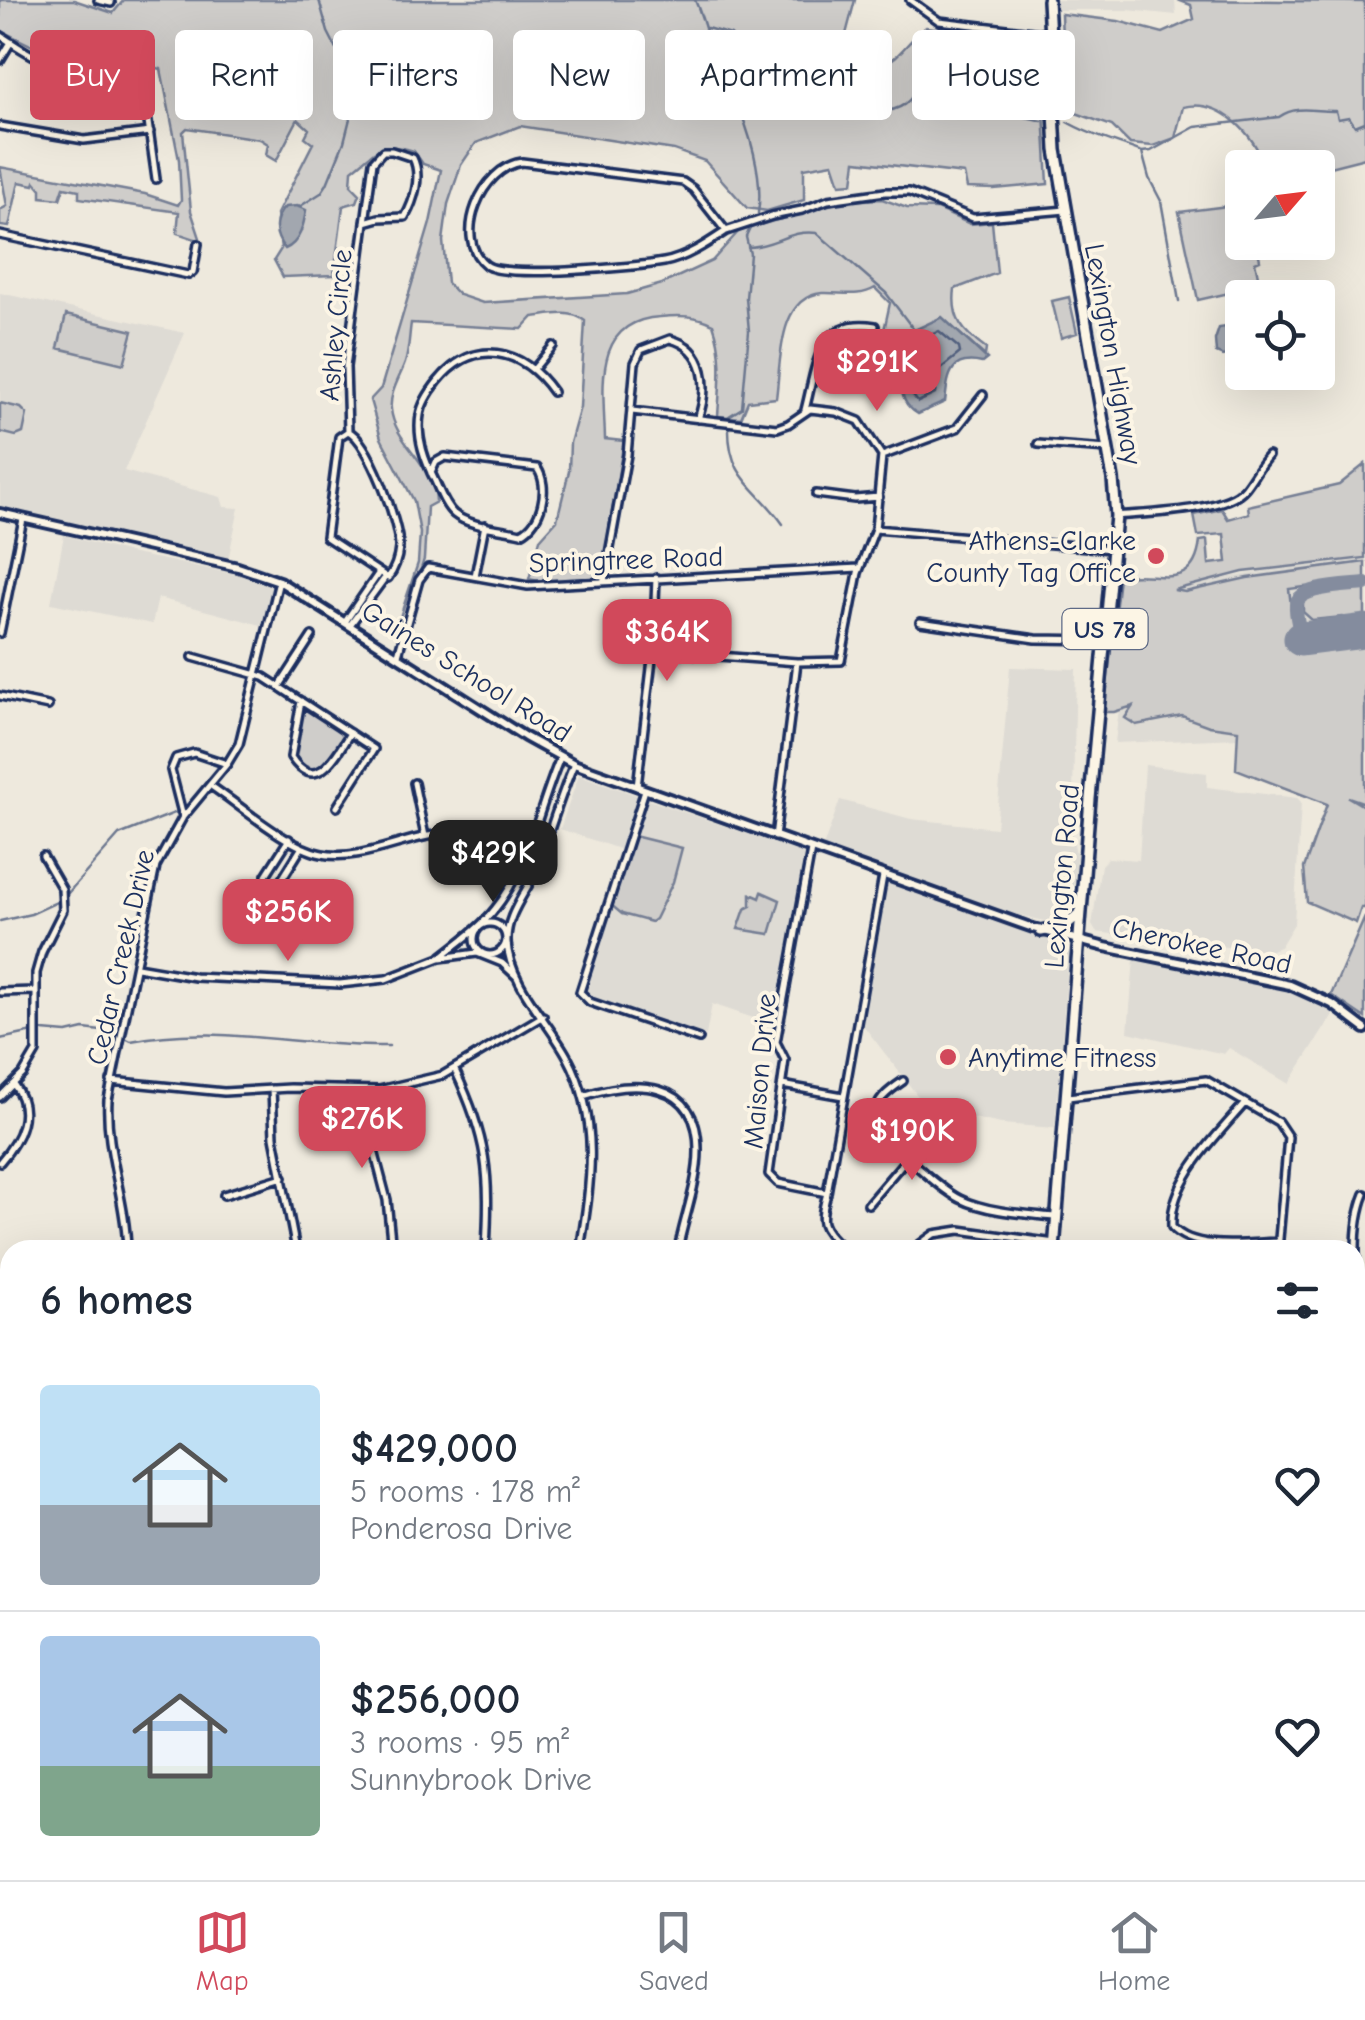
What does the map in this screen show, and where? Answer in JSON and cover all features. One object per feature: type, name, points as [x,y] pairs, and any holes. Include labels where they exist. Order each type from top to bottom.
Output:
[{"type":"highway","name":"US 78","points":[[1048,0],[1050,30]]},
{"type":"highway","name":"US 78","points":[[1054,120],[1066,210]]},
{"type":"highway","name":"Lexington Highway","points":[[1066,210],[1116,511]]},
{"type":"highway","name":"Lexington Road","points":[[1054,1240],[1116,511]]},
{"type":"highway","points":[[1041,931],[1065,926],[1081,912]]},
{"type":"main road","name":"Gaines School Road","points":[[0,513],[238,567],[279,581],[560,758],[883,876],[1078,941]]},
{"type":"main road","name":"Cherokee Road","points":[[1078,941],[1290,985],[1332,1004],[1365,1029]]},
{"type":"street","points":[[98,0],[111,3]]},
{"type":"street","points":[[910,0],[939,21],[1016,30]]},
{"type":"street","points":[[0,35],[30,55]]},
{"type":"street","points":[[0,60],[11,42]]},
{"type":"street","points":[[146,120],[156,179]]},
{"type":"street","points":[[0,126],[84,140],[150,132]]},
{"type":"street","name":"Ashley Circle","points":[[348,431],[346,367],[365,222],[373,162],[378,155],[392,151],[413,158],[418,168],[417,179],[405,217],[365,222]]},
{"type":"street","points":[[726,231],[693,189],[682,182],[522,162],[502,169],[486,182],[470,234],[485,265],[507,272],[531,272],[666,262],[726,231],[772,216],[828,200],[885,192],[909,192],[973,218],[1066,210]]},
{"type":"street","points":[[0,235],[188,275],[193,272],[198,244]]},
{"type":"street","points":[[632,412],[765,427],[788,424],[804,411],[814,366],[826,343],[848,326],[875,326]]},
{"type":"street","points":[[604,581],[627,456],[638,354],[647,345],[670,339],[691,347],[702,365],[698,419]]},
{"type":"street","points":[[533,370],[554,346]]},
{"type":"street","points":[[431,473],[436,462],[445,457],[537,468],[544,485],[538,514],[530,528],[521,533],[454,514],[431,473],[420,435],[420,413],[428,394],[448,370],[469,356],[497,352],[533,370],[552,392]]},
{"type":"street","points":[[882,456],[958,428],[983,395]]},
{"type":"street","points":[[653,651],[797,662],[841,661],[860,568],[875,529],[882,456],[868,431],[854,418],[836,412],[804,411]]},
{"type":"street","name":"Ashley Circle","points":[[348,431],[340,437],[326,537],[381,576]]},
{"type":"street","name":"Ashley Circle","points":[[348,431],[356,434],[368,456],[396,522],[399,551],[392,573],[381,576],[348,624]]},
{"type":"street","points":[[1038,444],[1108,448]]},
{"type":"street","points":[[1116,511],[1187,508],[1224,500],[1244,489],[1268,456]]},
{"type":"street","points":[[816,494],[879,498]]},
{"type":"street","points":[[0,633],[24,518]]},
{"type":"street","points":[[475,576],[484,525]]},
{"type":"street","points":[[875,529],[1114,550]]},
{"type":"street","name":"Springtree Road","points":[[398,655],[424,572],[431,567],[528,586],[860,568]]},
{"type":"street","points":[[656,578],[641,789],[580,992],[590,1002],[699,1039]]},
{"type":"street","name":"Cedar Creek Drive","points":[[126,1240],[126,1214],[108,1122],[111,1080],[156,866],[183,817],[228,764],[242,736],[279,581]]},
{"type":"street","points":[[920,622],[1036,639],[1104,640]]},
{"type":"street","points":[[279,687],[312,636]]},
{"type":"street","points":[[193,657],[256,673],[374,748],[337,807]]},
{"type":"street","points":[[775,837],[797,662]]},
{"type":"street","points":[[0,696],[48,706]]},
{"type":"street","points":[[301,701],[291,748],[292,757],[304,770],[329,767],[350,733]]},
{"type":"street","points":[[183,817],[171,770],[176,758],[194,752],[228,764]]},
{"type":"street","points":[[440,958],[479,927],[504,898],[560,758]]},
{"type":"street","points":[[137,967],[195,977],[340,984],[386,979],[462,953],[500,953],[510,918],[541,854],[574,764]]},
{"type":"street","points":[[414,782],[425,836]]},
{"type":"street","points":[[211,786],[288,839],[326,855],[345,855],[425,836],[477,834],[541,854]]},
{"type":"street","points":[[288,839],[266,875],[269,886],[279,884],[302,846]]},
{"type":"street","name":"Maison Drive","points":[[811,850],[776,1042],[785,1060],[769,1174],[778,1183],[828,1193]]},
{"type":"street","points":[[0,1096],[29,1067],[38,1044],[35,991],[39,962],[64,902],[60,884],[43,856]]},
{"type":"street","points":[[835,1240],[820,1223],[883,876]]},
{"type":"street","points":[[479,927],[494,923],[504,929],[520,980]]},
{"type":"street","points":[[479,927],[474,942],[479,952],[502,963],[520,980],[567,1055],[583,1096],[592,1164],[581,1240]]},
{"type":"street","points":[[0,992],[35,991]]},
{"type":"street","points":[[111,1080],[224,1092],[366,1091],[414,1084],[454,1070],[543,1016]]},
{"type":"street","points":[[454,1070],[477,1119],[485,1149],[490,1192],[487,1240]]},
{"type":"street","points":[[1065,1097],[1206,1080],[1278,1122],[1288,1137],[1280,1240]]},
{"type":"street","points":[[903,1081],[882,1096],[873,1119],[886,1138],[959,1198],[1056,1217]]},
{"type":"street","points":[[0,1162],[18,1139],[24,1117],[21,1096],[13,1084]]},
{"type":"street","points":[[781,1085],[843,1096]]},
{"type":"street","points":[[583,1096],[620,1086],[651,1086],[678,1102],[690,1116],[698,1155],[680,1240]]},
{"type":"street","points":[[272,1089],[273,1129],[294,1240]]},
{"type":"street","points":[[366,1091],[367,1124],[387,1200],[391,1240]]},
{"type":"street","points":[[1194,1240],[1186,1239],[1172,1227],[1174,1209],[1190,1173],[1245,1103]]},
{"type":"street","points":[[868,1204],[908,1157]]},
{"type":"street","points":[[224,1195],[283,1177]]},
{"type":"street","points":[[1358,1240],[1365,1194]]},
{"type":"street","points":[[926,1240],[934,1234],[960,1230],[1019,1240]]},
{"type":"shaded area","points":[[0,0],[74,0],[113,13],[124,0],[855,0],[847,30],[665,30],[665,120],[892,120],[892,60],[912,41],[912,120],[1044,120],[1048,184],[967,188],[964,174],[856,161],[853,183],[840,184],[833,163],[804,168],[804,200],[767,211],[747,208],[705,161],[674,150],[520,126],[476,143],[461,165],[448,204],[443,241],[447,283],[459,295],[483,303],[627,294],[662,284],[712,261],[739,231],[843,201],[882,199],[907,208],[937,209],[970,224],[992,222],[997,273],[955,289],[954,299],[960,324],[986,349],[985,356],[942,318],[889,342],[883,335],[890,303],[875,288],[856,294],[822,293],[807,297],[789,319],[776,398],[748,401],[741,418],[718,416],[720,358],[713,324],[681,316],[638,321],[622,331],[606,361],[605,439],[624,441],[601,577],[542,582],[529,579],[540,539],[557,520],[569,471],[570,443],[580,407],[585,321],[560,314],[533,317],[522,329],[411,323],[406,358],[391,409],[399,433],[429,477],[436,502],[427,507],[424,559],[401,634],[395,632],[418,563],[420,533],[414,501],[381,438],[370,400],[381,388],[430,223],[441,170],[423,164],[414,151],[386,147],[374,152],[352,170],[351,185],[360,194],[357,202],[343,206],[334,275],[283,277],[274,260],[281,249],[277,214],[313,143],[305,137],[309,129],[299,120],[313,120],[313,30],[175,30],[175,120],[297,120],[276,161],[266,155],[268,144],[260,139],[187,128],[183,132],[191,211],[201,241],[177,233],[179,212],[79,198],[79,190],[64,187],[60,199],[41,197],[35,182],[19,182],[9,227],[0,226],[0,210],[7,206],[0,167],[145,194],[178,205],[181,200],[179,160],[161,69],[155,67],[155,30],[30,30],[30,45],[0,30]]},
{"type":"shaded area","points":[[1056,0],[1175,0],[1176,15],[1056,10]]},
{"type":"shaded area","points":[[1178,0],[1365,2],[1365,158],[1335,166],[1335,150],[1257,150],[1234,121],[1210,108],[1183,107],[1175,138],[1153,146],[1130,144],[1112,126],[1075,113],[1075,30],[1062,30],[1061,14],[1118,21],[1163,33],[1194,19],[1191,5]]},
{"type":"shaded area","points":[[1225,206],[1225,260],[1260,260],[1255,262],[1259,280],[1225,280],[1225,294],[1198,300],[1179,212]]},
{"type":"shaded area","points":[[0,293],[185,333],[124,471],[221,497],[224,507],[239,508],[228,560],[0,506]]},
{"type":"shaded area","points":[[1069,297],[1077,333],[1061,338],[1052,301]]},
{"type":"shaded area","points":[[66,315],[133,331],[124,364],[58,348]]},
{"type":"shaded area","points":[[0,403],[21,408],[27,414],[23,433],[16,436],[0,432]]},
{"type":"shaded area","points":[[1365,464],[1365,558],[1243,572],[1174,590],[1185,592],[1247,578],[1365,562],[1365,579],[1289,589],[1297,654],[1342,649],[1365,641],[1365,803],[1348,797],[1365,807],[1365,908],[1361,908],[1356,923],[1307,902],[1304,868],[1327,804],[1236,769],[1238,730],[1209,726],[1182,716],[1136,725],[1125,718],[1133,706],[1104,712],[1119,577],[1181,574],[1190,569],[1200,541],[1207,540],[1209,564],[1227,562],[1224,534],[1198,536],[1194,515],[1222,509],[1228,519],[1249,513],[1248,506],[1339,485]]},
{"type":"shaded area","points":[[64,535],[274,586],[261,625],[158,598],[152,624],[51,603]]},
{"type":"shaded area","points":[[1365,553],[1365,733],[1115,743],[1132,595]]},
{"type":"shaded area","points":[[1365,588],[1365,619],[1312,620],[1303,612],[1309,595]]},
{"type":"shaded area","points":[[1010,667],[1076,669],[1072,835],[1077,858],[1070,918],[1062,925],[1002,911],[822,850],[840,800],[911,819],[996,828]]},
{"type":"shaded area","points":[[302,708],[347,734],[331,760],[313,770],[305,769],[294,757]]},
{"type":"shaded area","points":[[1145,765],[1207,773],[1207,787],[1297,798],[1301,802],[1294,924],[1280,947],[1271,950],[1200,945],[1096,932],[1092,925],[1101,865],[1108,858],[1139,860]]},
{"type":"shaded area","points":[[579,775],[639,796],[622,850],[560,829]]},
{"type":"shaded area","points":[[646,799],[804,853],[774,1025],[712,1004],[706,1035],[584,994]]},
{"type":"shaded area","points":[[634,836],[682,848],[673,882],[651,922],[622,914],[610,904]]},
{"type":"shaded area","points":[[886,882],[1067,944],[1055,1128],[1001,1124],[927,1108],[863,1025]]},
{"type":"shaded area","points":[[762,892],[780,900],[770,934],[738,929],[745,909],[751,906],[751,894],[760,898]]},
{"type":"shaded area","points":[[1365,917],[1365,1018],[1331,995]]},
{"type":"shaded area","points":[[1134,959],[1283,987],[1336,1010],[1289,1084],[1229,1048],[1224,1054],[1128,1032]]},
{"type":"water","points":[[285,207],[306,210],[302,227],[298,238],[285,249],[276,223]]},
{"type":"water","points":[[942,317],[987,359],[956,366],[949,377],[945,402],[918,414],[904,399],[889,342]]},
{"type":"water","points":[[1225,327],[1223,356],[1216,353],[1219,328]]},
{"type":"waterway","points":[[299,207],[321,193],[327,184],[344,142],[355,99],[351,77],[328,32],[319,0]]},
{"type":"waterway","points":[[695,0],[714,59],[732,91],[750,138],[759,184],[758,213]]},
{"type":"waterway","points":[[707,28],[731,35],[745,50],[775,58],[804,87],[824,99],[834,95],[842,80],[851,78],[871,110],[890,110],[910,99],[925,77],[948,75],[1011,112],[1042,121]]},
{"type":"waterway","points":[[1142,152],[1195,127],[1279,117],[1300,110],[1336,111],[1338,119],[1349,117],[1355,126],[1365,122]]},
{"type":"waterway","points":[[1067,122],[1142,152],[1161,201],[1179,301]]},
{"type":"waterway","points":[[729,420],[742,408],[749,331],[746,298],[750,254],[746,237],[751,226],[757,225]]},
{"type":"waterway","points":[[748,247],[817,233],[886,293],[914,330]]},
{"type":"waterway","points":[[729,427],[733,459],[739,471],[783,524]]},
{"type":"waterway","points":[[68,893],[119,835],[177,812]]},
{"type":"waterway","points":[[0,921],[31,914],[59,901]]},
{"type":"waterway","points":[[43,1031],[67,1033],[84,1029],[118,1033]]},
{"type":"waterway","points":[[0,1039],[33,1032]]},
{"type":"waterway","points":[[125,1038],[131,1041],[195,1034],[389,1046]]},
{"type":"taxiway","points":[[1301,639],[1296,609],[1299,599],[1325,588],[1365,584]]},
{"type":"runway","points":[[1301,639],[1365,631]]},
{"type":"place","name":"Athens-Clarke County Tag Office","points":[[1156,556]]},
{"type":"place","name":"Anytime Fitness","points":[[948,1057]]}]
